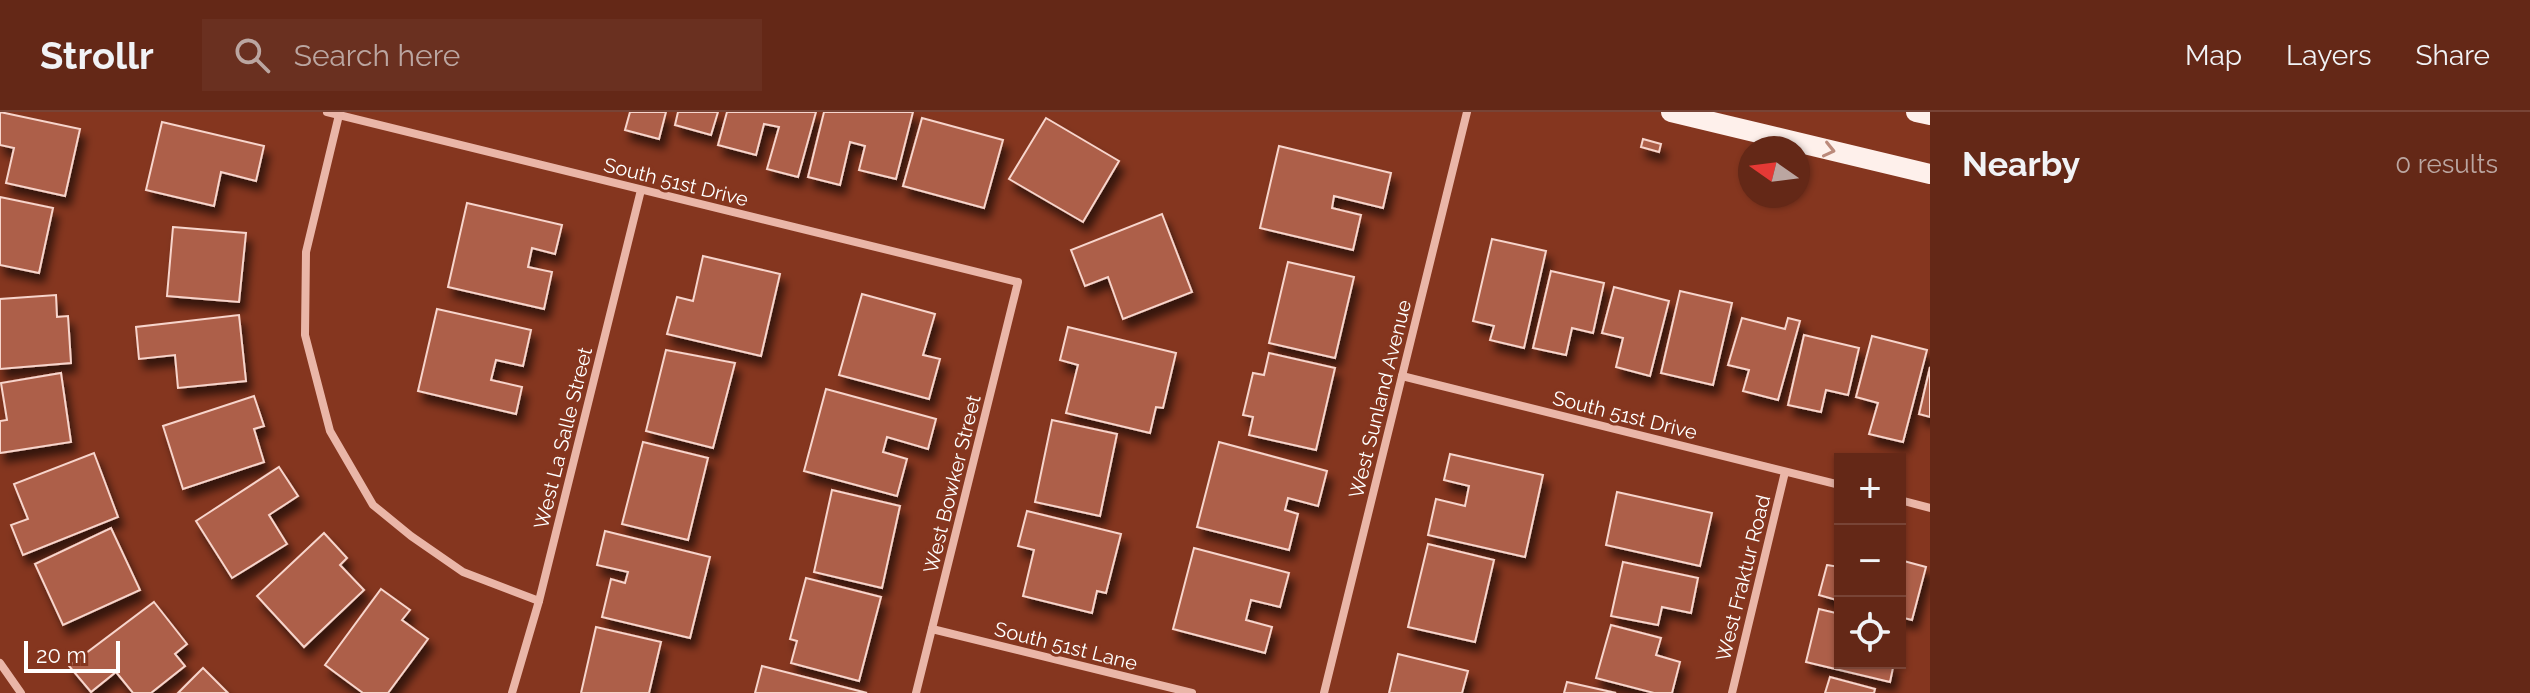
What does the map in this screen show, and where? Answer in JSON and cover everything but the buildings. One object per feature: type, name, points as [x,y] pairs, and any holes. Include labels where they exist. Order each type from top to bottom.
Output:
[{"type":"main road","points":[[1671,112],[1930,174]]},
{"type":"main road","points":[[1916,112],[1930,115]]},
{"type":"street","name":"South 51st Drive","points":[[327,112],[1018,282]]},
{"type":"street","name":"West Sunland Avenue","points":[[1324,693],[1467,112]]},
{"type":"street","points":[[339,115],[306,252],[305,335],[330,431],[373,505],[411,536],[463,572],[539,601]]},
{"type":"street","name":"West La Salle Street","points":[[512,693],[539,601],[641,190]]},
{"type":"street","name":"West Bowker Street","points":[[916,693],[1018,282]]},
{"type":"street","name":"South 51st Drive","points":[[1402,376],[1834,484]]},
{"type":"street","name":"West Fraktur Road","points":[[1732,693],[1785,472]]},
{"type":"street","points":[[1906,502],[1930,508]]},
{"type":"street","name":"South 51st Lane","points":[[932,629],[1192,693]]},
{"type":"street","points":[[0,663],[21,693]]}]
